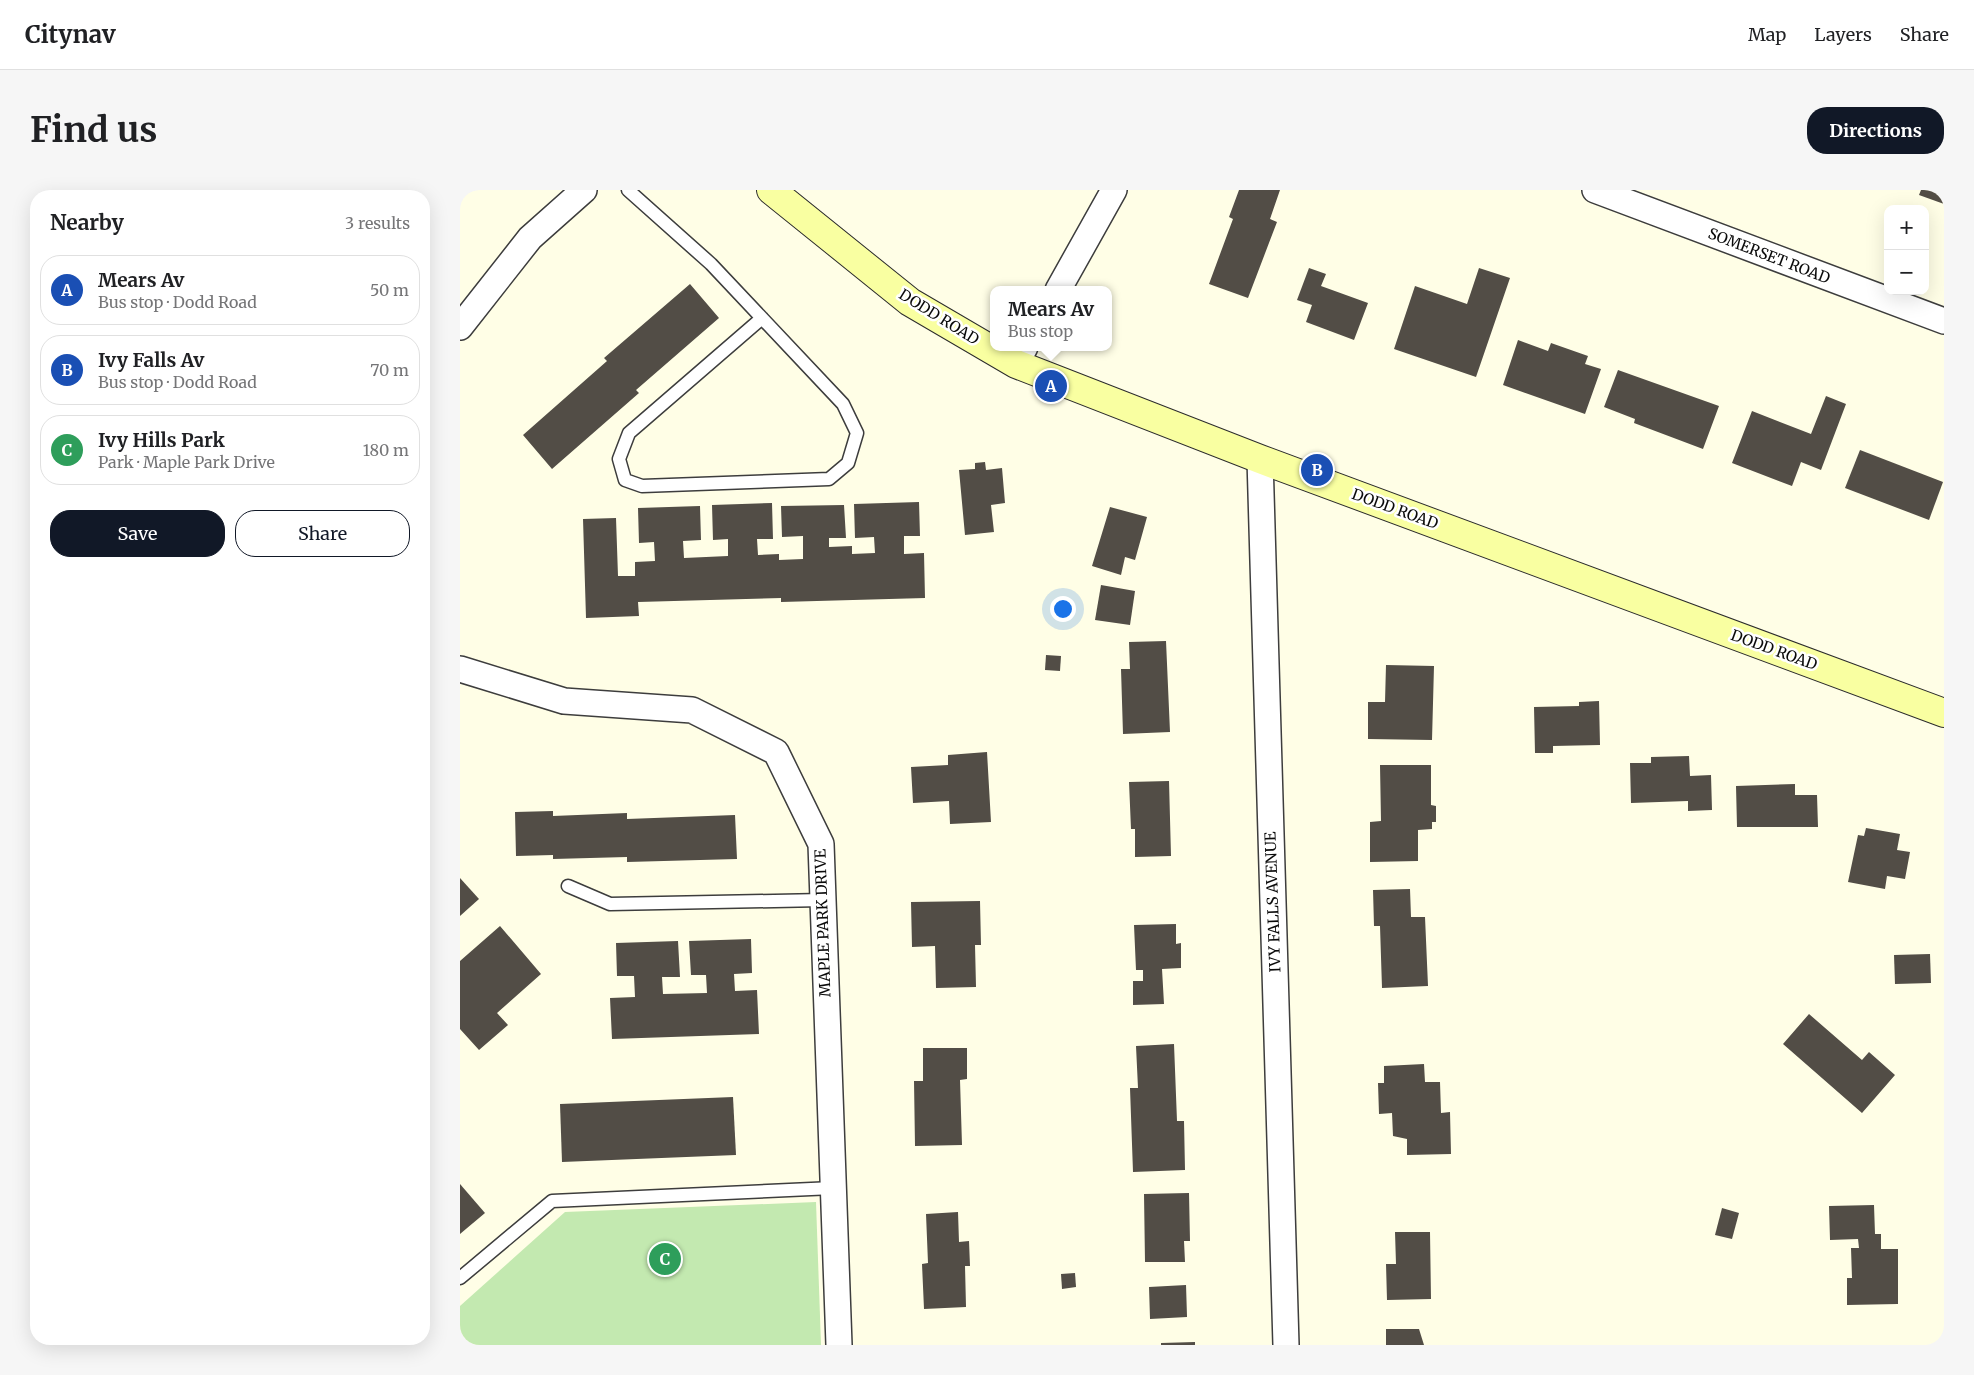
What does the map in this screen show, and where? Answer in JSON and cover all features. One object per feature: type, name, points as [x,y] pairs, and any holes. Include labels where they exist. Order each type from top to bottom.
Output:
[{"type":"main road","name":"DODD ROAD","points":[[771,190],[910,302],[990,341]]},
{"type":"main road","name":"DODD ROAD","points":[[1021,356],[1260,459],[1944,713]]},
{"type":"street","points":[[460,327],[530,238],[584,190]]},
{"type":"street","points":[[1060,286],[1114,190]]},
{"type":"street","name":"SOMERSET ROAD","points":[[1595,190],[1944,321]]},
{"type":"street","name":"IVY FALLS AVENUE","points":[[1260,459],[1286,1345]]},
{"type":"street","name":"MAPLE PARK DRIVE","points":[[460,669],[564,701],[692,710],[776,752],[821,844],[839,1345]]},
{"type":"lane","points":[[628,190],[711,264],[762,318],[843,404],[857,433],[848,463],[829,479],[642,486],[626,480],[619,459],[629,432],[762,318]]},
{"type":"lane","points":[[568,886],[610,904],[823,900]]},
{"type":"lane","points":[[460,1278],[552,1201],[834,1188]]},
{"type":"green space","points":[[816,1202],[821,1345],[460,1345],[460,1306],[565,1212]]},
{"type":"building","points":[[1239,190],[1280,190],[1270,219],[1277,222],[1248,298],[1209,284],[1233,219],[1229,217]]},
{"type":"building","points":[[1921,190],[1944,190],[1944,204],[1919,195]]},
{"type":"building","points":[[1309,268],[1326,274],[1321,286],[1368,303],[1354,340],[1306,322],[1312,305],[1297,300]]},
{"type":"building","points":[[1479,268],[1510,278],[1476,377],[1394,349],[1415,286],[1467,304]]},
{"type":"building","points":[[690,284],[719,318],[636,390],[639,393],[552,469],[523,435],[607,361],[604,358]]},
{"type":"building","points":[[1518,340],[1548,351],[1551,343],[1588,356],[1585,364],[1601,369],[1585,414],[1503,385]]},
{"type":"building","points":[[1618,370],[1719,406],[1703,449],[1634,423],[1635,419],[1604,407]]},
{"type":"building","points":[[1826,396],[1846,404],[1821,470],[1801,462],[1792,486],[1732,463],[1752,411],[1811,434]]},
{"type":"building","points":[[1860,450],[1943,482],[1929,520],[1845,488]]},
{"type":"building","points":[[985,462],[986,470],[1002,468],[1005,503],[991,505],[994,532],[965,535],[959,470],[975,469],[975,463]]},
{"type":"building","points":[[919,502],[920,536],[904,536],[904,554],[924,553],[925,598],[781,602],[781,598],[638,602],[639,616],[586,618],[583,519],[616,518],[618,576],[635,576],[635,562],[655,561],[654,542],[639,543],[638,508],[700,506],[701,540],[683,541],[684,558],[728,556],[728,539],[713,540],[712,505],[772,503],[773,539],[757,539],[758,555],[779,554],[779,560],[803,559],[803,536],[782,537],[781,506],[844,505],[846,538],[829,538],[829,547],[852,546],[852,554],[875,553],[874,537],[855,538],[854,504]]},
{"type":"building","points":[[1110,507],[1147,517],[1135,560],[1125,557],[1121,575],[1092,566]]},
{"type":"building","points":[[1101,585],[1135,591],[1130,625],[1095,620]]},
{"type":"building","points":[[1166,641],[1170,732],[1123,734],[1121,669],[1130,669],[1129,642]]},
{"type":"building","points":[[1046,655],[1061,656],[1060,671],[1045,670]]},
{"type":"building","points":[[1386,665],[1434,666],[1432,740],[1368,739],[1368,702],[1385,702]]},
{"type":"building","points":[[1599,701],[1600,745],[1553,746],[1553,753],[1535,753],[1534,707],[1579,706],[1579,702]]},
{"type":"building","points":[[987,752],[991,822],[950,824],[949,801],[913,803],[911,767],[948,765],[948,755]]},
{"type":"building","points":[[1689,756],[1690,776],[1711,775],[1712,810],[1688,811],[1688,801],[1631,803],[1630,763],[1651,763],[1651,757]]},
{"type":"building","points":[[1380,765],[1431,765],[1431,805],[1436,806],[1436,822],[1432,822],[1432,829],[1418,830],[1418,861],[1370,862],[1370,822],[1381,821]]},
{"type":"building","points":[[1169,781],[1171,856],[1135,857],[1135,829],[1131,829],[1129,782]]},
{"type":"building","points":[[1795,784],[1795,795],[1817,795],[1818,827],[1737,827],[1736,786]]},
{"type":"building","points":[[553,811],[553,816],[627,813],[627,819],[735,815],[737,859],[627,862],[627,857],[553,859],[553,855],[516,856],[515,812]]},
{"type":"building","points":[[1866,828],[1900,834],[1897,850],[1910,852],[1905,879],[1887,876],[1885,889],[1848,882],[1858,835],[1864,836]]},
{"type":"building","points":[[460,878],[479,899],[460,916]]},
{"type":"building","points":[[1410,889],[1411,917],[1425,917],[1428,986],[1382,988],[1380,926],[1374,926],[1373,890]]},
{"type":"building","points":[[980,901],[981,945],[975,945],[976,987],[936,988],[935,946],[912,947],[911,902]]},
{"type":"building","points":[[1176,924],[1176,944],[1181,943],[1181,968],[1162,969],[1164,1004],[1133,1005],[1133,981],[1143,981],[1143,970],[1136,970],[1134,925]]},
{"type":"building","points":[[500,926],[541,974],[497,1013],[508,1025],[479,1050],[460,1029],[460,961]]},
{"type":"building","points":[[751,939],[752,973],[734,974],[735,991],[757,990],[759,1034],[612,1039],[610,998],[635,997],[634,976],[617,976],[616,943],[678,941],[680,977],[662,977],[663,994],[707,993],[706,975],[691,975],[689,941]]},
{"type":"building","points":[[1930,954],[1931,983],[1895,984],[1894,955]]},
{"type":"building","points":[[1809,1014],[1862,1060],[1869,1052],[1895,1075],[1862,1113],[1783,1044]]},
{"type":"building","points":[[1174,1044],[1177,1121],[1184,1121],[1185,1170],[1133,1172],[1130,1088],[1138,1088],[1136,1046]]},
{"type":"building","points":[[923,1048],[967,1048],[967,1079],[960,1080],[962,1145],[915,1146],[914,1081],[923,1081]]},
{"type":"building","points":[[1424,1064],[1425,1082],[1440,1082],[1441,1113],[1450,1112],[1451,1154],[1407,1155],[1407,1139],[1393,1136],[1392,1113],[1379,1114],[1378,1083],[1384,1083],[1384,1066]]},
{"type":"building","points":[[733,1097],[736,1155],[562,1162],[560,1104]]},
{"type":"building","points":[[460,1184],[485,1213],[460,1234]]},
{"type":"building","points":[[1189,1193],[1190,1241],[1184,1241],[1185,1262],[1145,1262],[1144,1194]]},
{"type":"building","points":[[1874,1205],[1875,1234],[1881,1234],[1881,1249],[1898,1249],[1898,1304],[1847,1305],[1847,1278],[1852,1278],[1851,1248],[1859,1248],[1858,1239],[1830,1240],[1829,1206]]},
{"type":"building","points":[[1722,1208],[1739,1213],[1732,1239],[1715,1235]]},
{"type":"building","points":[[958,1212],[959,1242],[969,1241],[970,1266],[965,1266],[966,1307],[924,1309],[922,1264],[928,1263],[926,1214]]},
{"type":"building","points":[[1395,1232],[1430,1232],[1431,1299],[1387,1300],[1386,1264],[1396,1264]]},
{"type":"building","points":[[1075,1273],[1076,1287],[1062,1289],[1061,1274]]},
{"type":"building","points":[[1186,1285],[1187,1317],[1150,1319],[1149,1287]]},
{"type":"building","points":[[1386,1329],[1419,1329],[1424,1345],[1386,1345]]},
{"type":"building","points":[[1195,1342],[1195,1345],[1161,1345],[1161,1343]]},
{"type":"place","name":"Mears Av","points":[[1051,386]]},
{"type":"place","name":"Ivy Falls Av","points":[[1317,470]]},
{"type":"place","name":"Ivy Hills Park","points":[[665,1259]]}]
